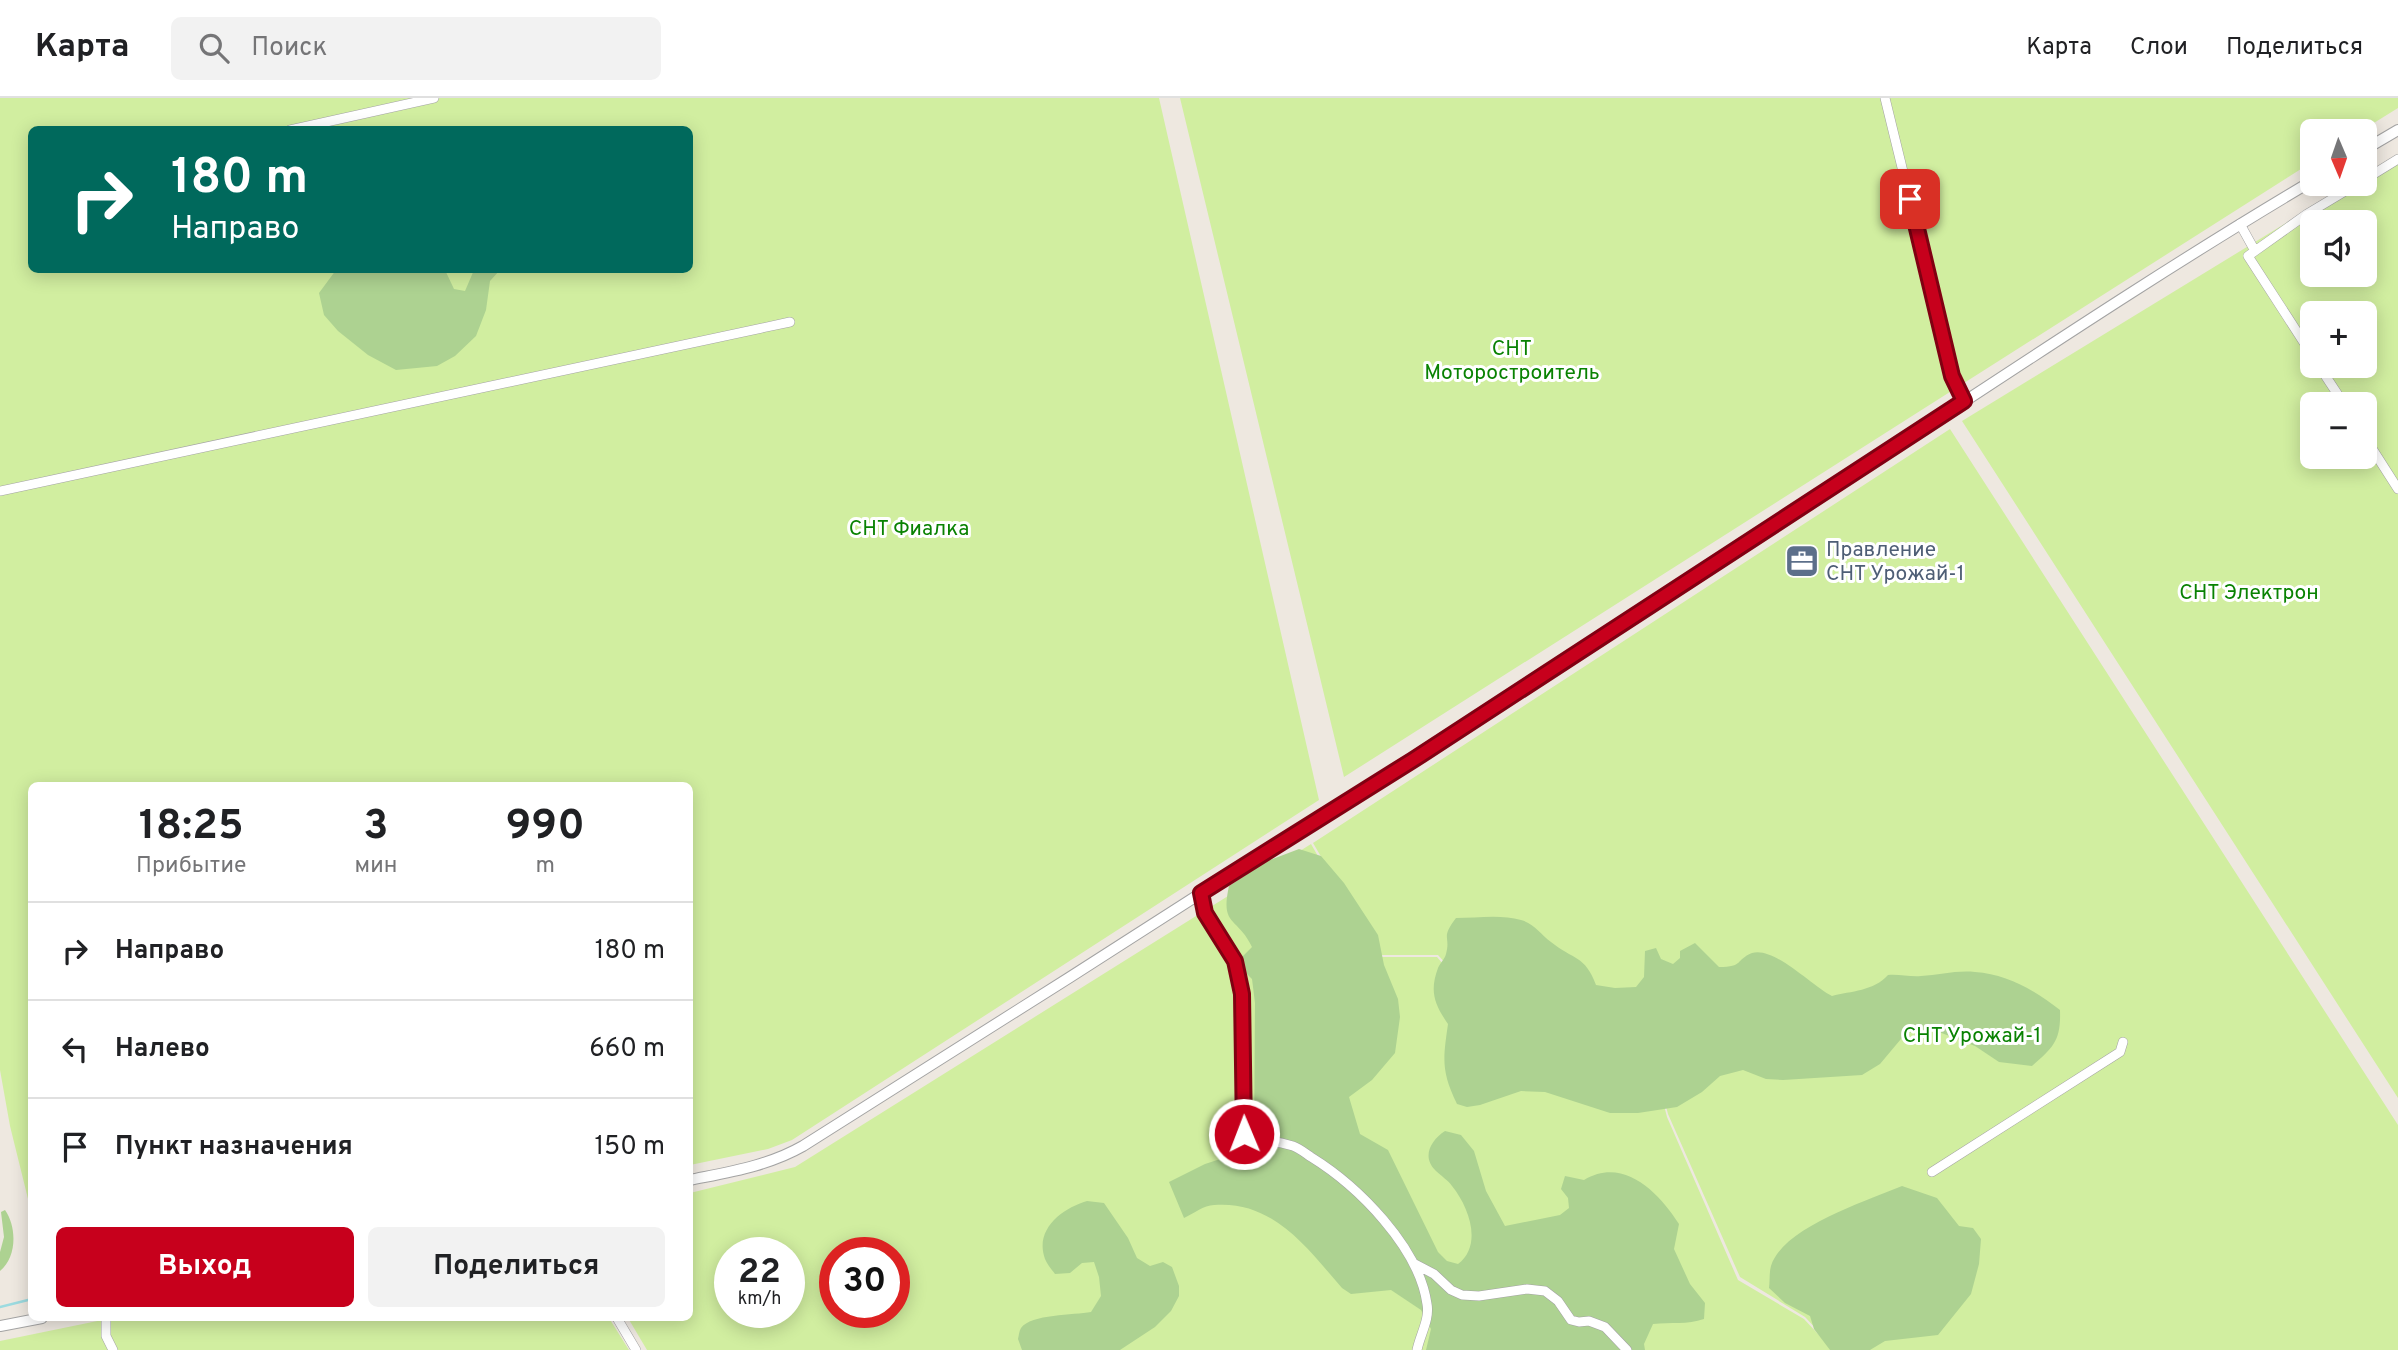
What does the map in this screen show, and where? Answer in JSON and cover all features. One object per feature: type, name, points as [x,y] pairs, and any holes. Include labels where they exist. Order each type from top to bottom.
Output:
[{"type":"street","points":[[308,126],[434,98]]},
{"type":"street","points":[[1885,98],[1952,376],[1964,401]]},
{"type":"street","points":[[2377,143],[2398,131]]},
{"type":"street","points":[[2377,172],[2398,159]]},
{"type":"street","points":[[693,1179],[765,1163],[803,1146],[1413,760],[1964,401],[2300,188]]},
{"type":"street","points":[[2300,336],[2248,256],[2337,196]]},
{"type":"street","points":[[2240,224],[2255,251]]},
{"type":"street","points":[[0,491],[790,321]]},
{"type":"street","points":[[2377,456],[2398,489]]},
{"type":"street","points":[[1201,893],[1205,913],[1235,961],[1242,994],[1245,1138],[1294,1147],[1325,1165],[1373,1210],[1399,1240],[1423,1282],[1428,1306],[1428,1316],[1417,1350]]},
{"type":"street","points":[[1933,1172],[2120,1052],[2123,1042]]},
{"type":"street","points":[[1412,1263],[1434,1274],[1451,1290],[1462,1295],[1479,1296],[1527,1289],[1545,1291],[1558,1301],[1571,1320],[1589,1321],[1605,1327],[1627,1350]]},
{"type":"street","points":[[0,1326],[28,1321]]},
{"type":"street","points":[[106,1321],[106,1336],[113,1350]]},
{"type":"street","points":[[619,1321],[636,1350]]},
{"type":"green space","name":"СНТ Фиалка","points":[[0,98],[1159,98],[1319,800],[792,1140],[768,1149],[693,1164],[693,782],[28,782],[28,1199],[10,1126],[0,1070]]},
{"type":"green space","name":"СНТ Моторостроитель","points":[[1180,98],[2398,98],[2398,108],[2377,121],[2300,119],[2300,170],[1344,777]]},
{"type":"green space","name":"СНТ Электрон","points":[[2398,154],[2398,1098],[1962,421],[2300,215],[2300,287],[2377,287],[2377,210],[2307,210],[2330,196],[2377,196],[2377,167]]},
{"type":"green space","points":[[334,273],[446,273],[454,289],[465,291],[473,273],[497,273],[490,281],[486,310],[476,336],[455,356],[437,366],[396,370],[368,355],[338,331],[324,315],[319,293]]},
{"type":"green space","name":"СНТ Урожай-1","points":[[1950,429],[2398,1125],[2398,1350],[1836,1350],[1805,1317],[1740,1277],[1668,1114],[1657,1072],[1469,990],[1438,955],[1379,955],[1313,843]]},
{"type":"green space","points":[[1311,844],[1376,957],[1437,957],[1467,992],[1656,1074],[1667,1117],[1738,1280],[1804,1319],[1833,1350],[647,1350],[630,1321],[693,1321],[693,1192],[795,1167]]},
{"type":"green space","points":[[1299,849],[1321,856],[1344,883],[1378,935],[1384,965],[1398,999],[1400,1017],[1395,1053],[1372,1080],[1349,1097],[1360,1134],[1388,1150],[1438,1252],[1447,1261],[1458,1264],[1466,1256],[1472,1237],[1464,1204],[1429,1160],[1432,1144],[1445,1131],[1461,1135],[1474,1151],[1486,1191],[1505,1226],[1560,1215],[1569,1208],[1568,1198],[1561,1189],[1565,1176],[1584,1180],[1613,1172],[1639,1181],[1651,1190],[1679,1224],[1674,1249],[1690,1284],[1705,1303],[1704,1319],[1685,1323],[1653,1324],[1644,1344],[1645,1350],[1426,1350],[1431,1329],[1421,1310],[1391,1290],[1351,1294],[1342,1288],[1302,1243],[1271,1219],[1254,1210],[1235,1205],[1210,1205],[1184,1218],[1169,1182],[1205,1164],[1254,1148],[1255,1003],[1252,979],[1245,972],[1242,957],[1252,947],[1228,915],[1229,886],[1267,861]]},
{"type":"green space","points":[[1505,917],[1526,922],[1583,963],[1596,985],[1615,988],[1636,987],[1644,977],[1645,951],[1656,948],[1661,959],[1673,964],[1680,958],[1680,951],[1695,943],[1719,967],[1736,964],[1752,953],[1771,955],[1832,996],[1869,987],[1888,975],[1987,973],[2020,985],[2060,1010],[2059,1029],[2051,1048],[2032,1066],[1999,1062],[1975,1046],[1934,1030],[1906,1033],[1880,1064],[1862,1075],[1783,1080],[1766,1079],[1743,1070],[1720,1076],[1702,1092],[1677,1107],[1638,1113],[1610,1113],[1545,1092],[1521,1091],[1467,1107],[1457,1104],[1448,1082],[1444,1056],[1448,1024],[1437,1004],[1434,991],[1435,977],[1446,954],[1447,934],[1456,918]]},
{"type":"green space","points":[[1902,1186],[1937,1198],[1959,1226],[1973,1228],[1981,1239],[1979,1264],[1971,1294],[1938,1335],[1885,1341],[1870,1350],[1830,1350],[1814,1329],[1810,1316],[1785,1303],[1769,1288],[1771,1266],[1779,1252],[1808,1228]]},
{"type":"green space","points":[[1087,1201],[1104,1203],[1128,1238],[1137,1258],[1150,1266],[1163,1262],[1172,1267],[1179,1286],[1179,1296],[1171,1311],[1155,1327],[1120,1350],[1022,1350],[1018,1339],[1020,1329],[1026,1323],[1091,1312],[1101,1296],[1094,1262],[1082,1263],[1070,1273],[1055,1274],[1046,1261],[1043,1248],[1047,1229],[1053,1221],[1069,1209]]},
{"type":"green space","points":[[5,1210],[12,1225],[13,1242],[10,1258],[0,1271],[0,1252],[4,1237],[1,1212]]},
{"type":"green space","points":[[97,1321],[611,1321],[629,1350],[0,1350],[0,1341]]},
{"type":"waterway","points":[[0,1307],[28,1300]]},
{"type":"place","name":"Правление СНТ Урожай-1","points":[[1802,561]]},
{"type":"route","points":[[1244,1134],[1242,994],[1235,961],[1205,913],[1201,893],[1413,760],[1964,401],[1952,376],[1910,199]]}]
